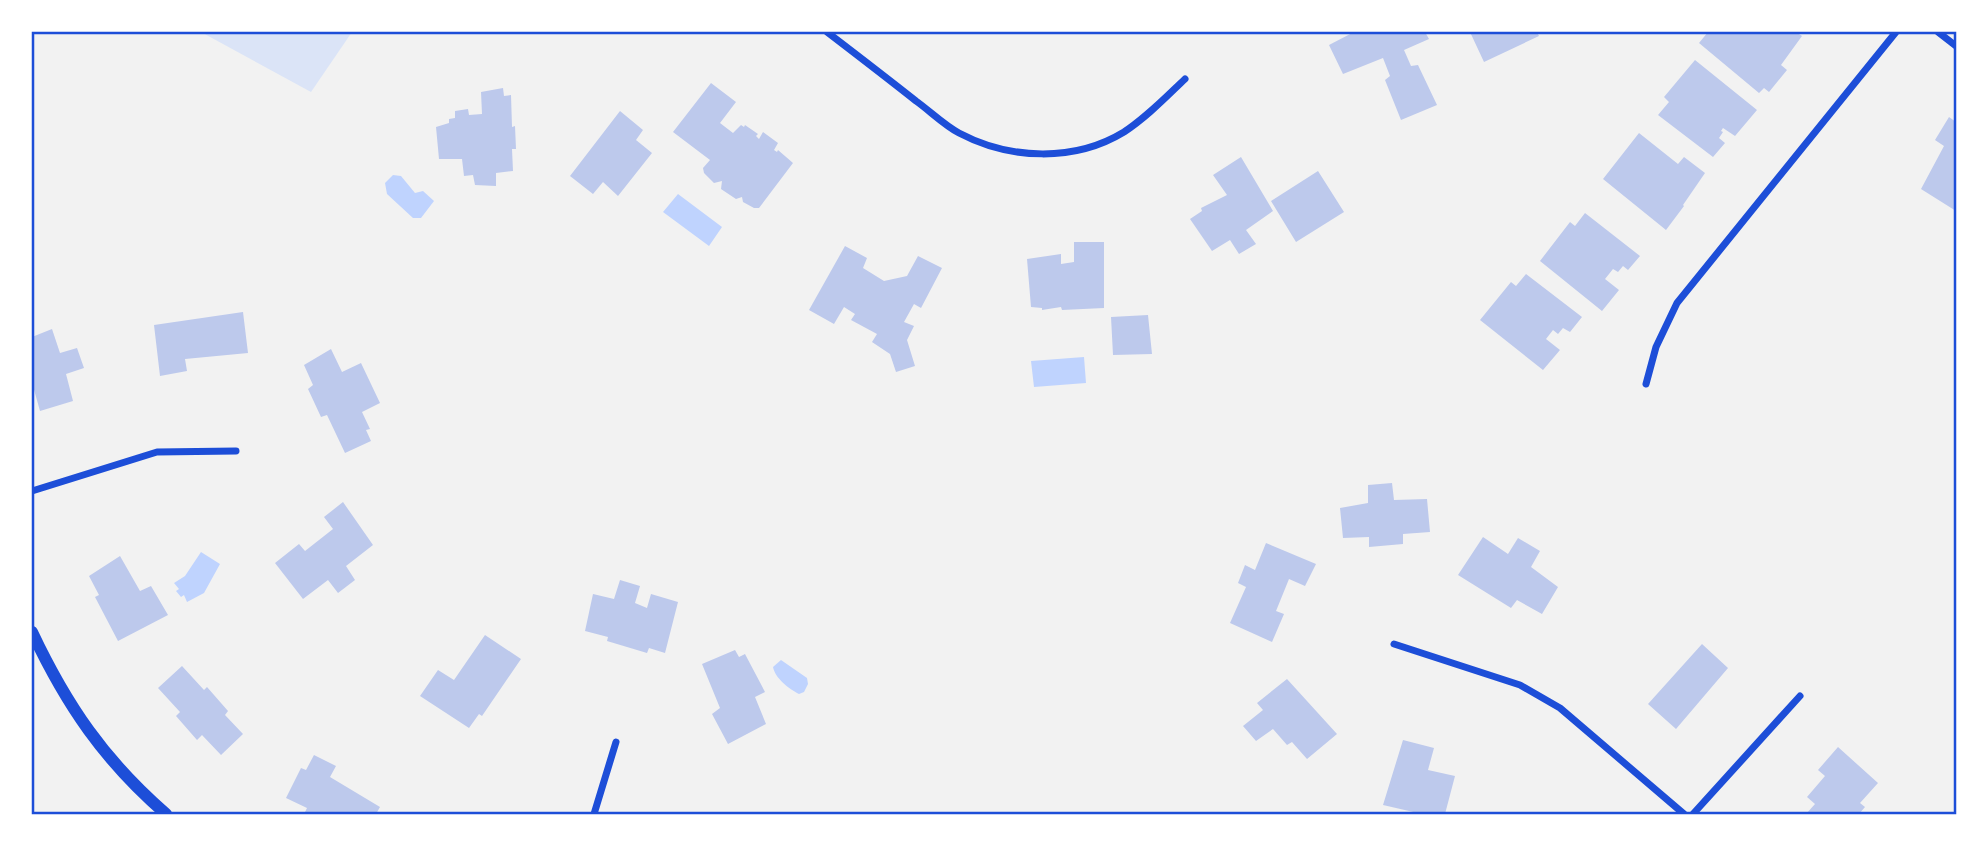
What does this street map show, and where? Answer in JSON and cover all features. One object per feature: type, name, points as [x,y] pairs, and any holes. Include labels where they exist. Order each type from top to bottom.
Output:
[{"type":"street","points":[[827,32],[957,132],[1008,151],[1060,153],[1102,143],[1149,113],[1185,79]]},
{"type":"street","points":[[1646,384],[1656,347],[1677,303],[1896,32]]},
{"type":"street","points":[[1938,32],[1956,46]]},
{"type":"street","points":[[32,491],[157,452],[236,451]]},
{"type":"street","points":[[32,632],[54,680],[80,721],[115,765],[166,814]]},
{"type":"street","points":[[1394,644],[1520,685],[1560,708],[1684,814]]},
{"type":"street","points":[[1693,814],[1800,696]]},
{"type":"street","points":[[594,814],[616,742]]},
{"type":"shaded area","points":[[201,32],[352,32],[311,92]]},
{"type":"water","points":[[393,175],[401,176],[415,193],[423,191],[434,201],[421,218],[413,218],[387,194],[385,183]]},
{"type":"water","points":[[678,194],[722,227],[709,246],[663,212]]},
{"type":"water","points":[[1084,357],[1086,383],[1034,387],[1031,361]]},
{"type":"water","points":[[201,552],[220,564],[204,593],[187,602],[184,595],[181,597],[176,591],[179,589],[174,583],[185,576]]},
{"type":"water","points":[[781,660],[807,678],[808,684],[804,692],[795,692],[776,675],[773,667]]},
{"type":"building","points":[[1354,32],[1425,32],[1429,39],[1404,50],[1411,66],[1418,65],[1437,105],[1401,120],[1385,80],[1390,76],[1383,58],[1343,74],[1329,45]]},
{"type":"building","points":[[1470,32],[1537,32],[1539,36],[1484,62]]},
{"type":"building","points":[[1708,32],[1796,32],[1802,36],[1781,65],[1787,70],[1769,92],[1764,88],[1759,93],[1699,43]]},
{"type":"building","points":[[1695,60],[1757,110],[1735,136],[1723,128],[1719,138],[1725,143],[1713,157],[1658,115],[1669,102],[1664,97]]},
{"type":"building","points":[[711,83],[736,102],[720,123],[733,133],[741,125],[745,125],[758,134],[756,136],[759,139],[763,132],[778,143],[774,150],[778,150],[793,163],[759,208],[743,202],[742,197],[736,199],[721,189],[722,181],[714,183],[704,173],[703,168],[710,160],[673,132]]},
{"type":"building","points":[[503,88],[504,96],[511,95],[512,127],[515,126],[513,171],[496,173],[496,186],[475,185],[473,175],[464,176],[462,159],[439,159],[436,127],[455,118],[455,111],[468,109],[469,115],[482,114],[481,92]]},
{"type":"building","points":[[620,111],[643,130],[636,140],[652,153],[618,196],[603,182],[593,194],[570,176]]},
{"type":"building","points":[[1949,117],[1956,122],[1956,211],[1921,189],[1944,146],[1935,140]]},
{"type":"building","points":[[1639,133],[1678,164],[1684,157],[1705,173],[1666,230],[1603,179]]},
{"type":"building","points":[[1241,157],[1273,211],[1246,230],[1256,244],[1239,254],[1230,240],[1212,251],[1190,219],[1202,211],[1201,208],[1227,195],[1213,175]]},
{"type":"building","points":[[1318,171],[1344,212],[1296,242],[1271,201]]},
{"type":"building","points":[[1585,213],[1640,256],[1628,270],[1623,266],[1618,272],[1613,269],[1605,279],[1619,290],[1602,311],[1540,261],[1570,222],[1575,226]]},
{"type":"building","points":[[1074,242],[1104,242],[1104,308],[1062,310],[1061,307],[1042,310],[1031,307],[1027,259],[1061,254],[1061,264],[1074,262]]},
{"type":"building","points":[[845,246],[867,258],[863,268],[884,281],[907,276],[918,256],[942,268],[921,308],[914,304],[904,322],[914,326],[907,340],[915,366],[896,372],[890,354],[872,342],[877,334],[851,320],[855,314],[844,307],[834,324],[809,310]]},
{"type":"building","points":[[1526,274],[1582,317],[1570,332],[1563,328],[1558,334],[1553,330],[1546,339],[1560,350],[1543,370],[1480,320],[1511,282],[1516,286]]},
{"type":"building","points":[[243,312],[248,353],[185,359],[187,371],[160,376],[154,325]]},
{"type":"building","points":[[1148,315],[1152,354],[1113,355],[1111,317]]},
{"type":"building","points":[[52,329],[60,353],[77,348],[84,368],[66,374],[73,401],[40,411],[32,386],[32,337]]},
{"type":"building","points":[[331,349],[342,372],[361,363],[380,403],[362,412],[370,429],[366,430],[371,441],[345,453],[327,415],[321,417],[308,389],[313,385],[304,365]]},
{"type":"building","points":[[1392,483],[1394,500],[1427,499],[1430,532],[1403,534],[1403,544],[1369,547],[1369,537],[1343,538],[1340,508],[1368,503],[1368,485]]},
{"type":"building","points":[[343,502],[373,545],[346,566],[355,580],[338,593],[328,580],[303,599],[275,563],[299,544],[305,551],[333,529],[324,517]]},
{"type":"building","points":[[1483,537],[1508,554],[1518,538],[1540,551],[1531,567],[1558,587],[1542,614],[1517,600],[1511,608],[1458,575]]},
{"type":"building","points":[[1266,543],[1316,564],[1305,586],[1289,579],[1276,611],[1284,614],[1272,642],[1230,623],[1246,587],[1238,583],[1245,565],[1255,570]]},
{"type":"building","points":[[120,556],[140,591],[151,586],[168,615],[118,641],[95,597],[99,595],[89,576]]},
{"type":"building","points":[[620,580],[640,586],[635,603],[647,608],[651,594],[678,602],[665,653],[649,648],[647,653],[585,631],[593,594],[614,599]]},
{"type":"building","points":[[485,635],[521,659],[482,716],[479,714],[469,728],[420,696],[438,670],[454,680]]},
{"type":"building","points":[[1702,644],[1728,668],[1676,729],[1648,704]]},
{"type":"building","points":[[735,650],[739,657],[745,654],[765,692],[755,697],[766,724],[728,744],[712,714],[720,708],[702,664]]},
{"type":"building","points":[[182,666],[204,690],[207,687],[228,711],[225,715],[243,734],[221,755],[202,735],[197,740],[176,716],[180,712],[158,688]]},
{"type":"building","points":[[1287,679],[1337,734],[1307,759],[1292,742],[1287,745],[1273,729],[1256,741],[1243,726],[1263,710],[1257,703]]},
{"type":"building","points":[[1403,740],[1434,748],[1428,770],[1455,776],[1445,814],[1422,814],[1383,805]]},
{"type":"building","points":[[1838,747],[1878,783],[1860,803],[1865,807],[1859,814],[1806,814],[1815,804],[1807,797],[1825,776],[1818,770]]},
{"type":"building","points":[[314,755],[336,766],[330,777],[380,807],[376,814],[304,814],[307,808],[286,798],[301,768],[306,770]]}]
